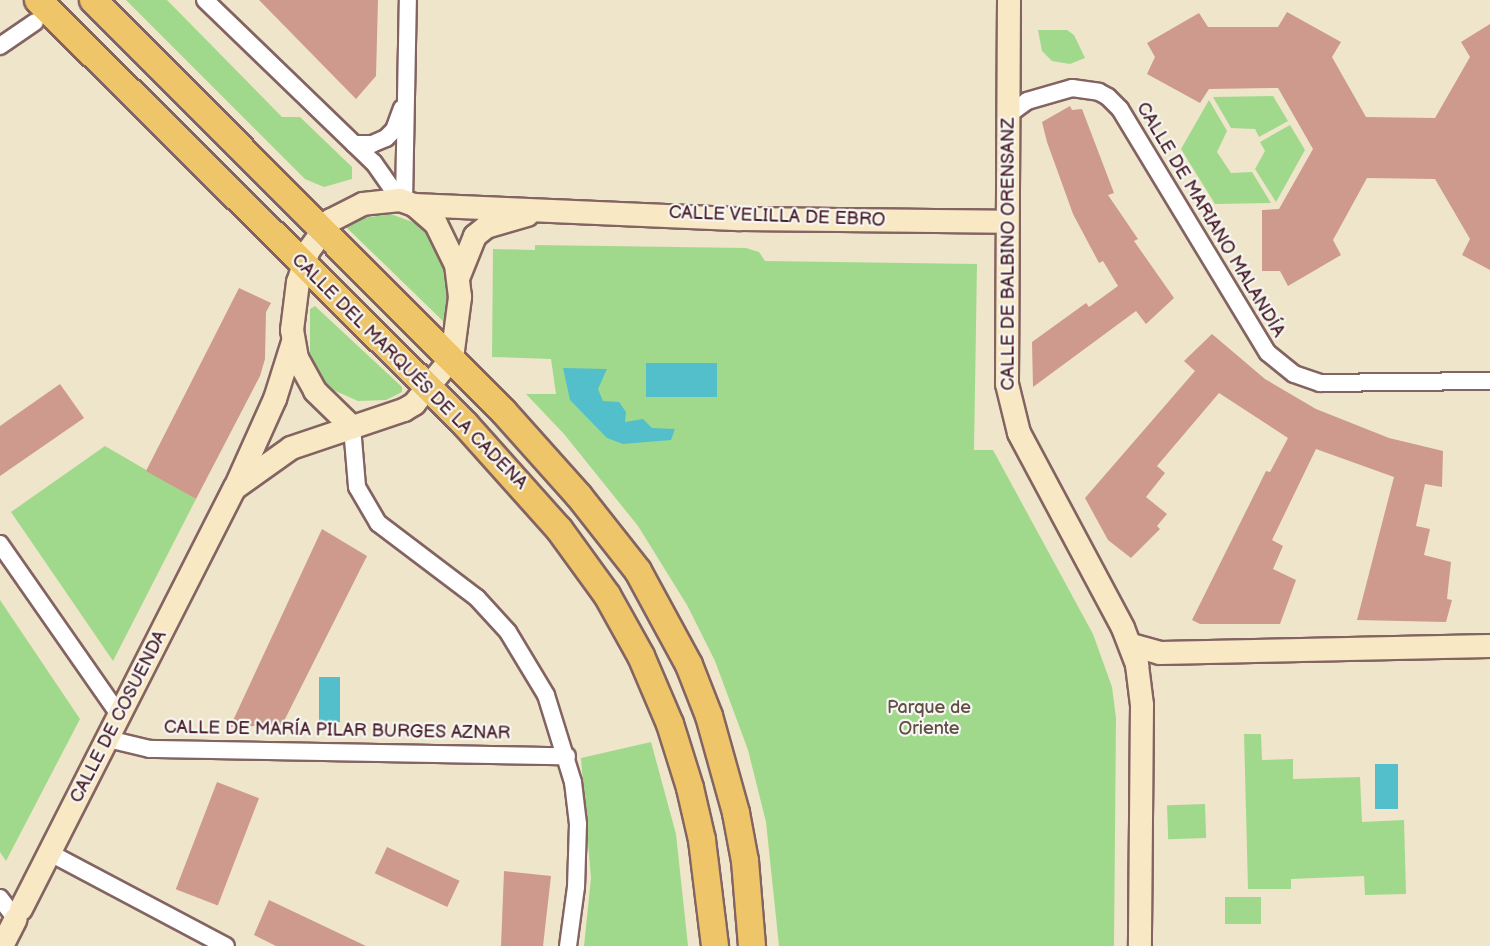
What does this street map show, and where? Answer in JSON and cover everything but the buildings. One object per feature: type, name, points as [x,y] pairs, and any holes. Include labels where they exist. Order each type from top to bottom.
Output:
[{"type":"main road","name":"CALLE DEL MARQUÉS DE LA CADENA","points":[[93,0],[321,230],[453,358],[612,535],[665,618],[709,716],[736,813],[745,861],[752,946]]},
{"type":"main road","name":"CALLE DEL MARQUÉS DE LA CADENA","points":[[37,11],[430,389],[517,479],[559,529],[607,595],[641,656],[670,724],[690,788],[702,840],[715,946]]},
{"type":"street","points":[[205,0],[387,177],[406,202],[443,234],[459,276],[459,317],[453,358]]},
{"type":"street","points":[[406,202],[404,101],[408,0]]},
{"type":"street","name":"CALLE DE BALBINO ORENSANZ","points":[[1009,0],[1006,350],[1011,410],[1035,468],[1131,645],[1142,705],[1140,946]]},
{"type":"street","points":[[0,46],[37,11]]},
{"type":"street","name":"CALLE DE MARIANO MALANDÍA","points":[[1008,115],[1027,101],[1072,88],[1099,92],[1108,97],[1120,108],[1268,352],[1294,374],[1320,383],[1490,381]]},
{"type":"street","points":[[354,144],[372,144],[390,134],[404,101]]},
{"type":"street","name":"CALLE VELILLA DE EBRO","points":[[321,230],[349,208],[406,202],[741,219],[1006,222]]},
{"type":"street","name":"CALLE VELILLA DE EBRO","points":[[459,276],[470,242],[486,227],[547,210]]},
{"type":"street","points":[[321,230],[303,265],[293,313],[293,342],[306,380],[352,427],[357,487],[368,510],[388,534],[477,598],[508,632],[546,695],[567,756],[578,824],[576,887],[568,946]]},
{"type":"street","name":"CALLE DE COSUENDA","points":[[2,946],[235,488],[275,399],[293,342]]},
{"type":"street","name":"CALLE DE COSUENDA","points":[[235,488],[291,448],[404,410],[430,389],[453,358]]},
{"type":"street","points":[[0,544],[120,716]]},
{"type":"street","points":[[1131,645],[1160,653],[1490,646]]},
{"type":"street","name":"CALLE DE MARÍA PILAR BURGES AZNAR","points":[[108,739],[150,749],[567,756]]},
{"type":"street","points":[[50,853],[226,946]]},
{"type":"street","points":[[0,898],[19,914]]},
{"type":"green space","points":[[126,0],[167,0],[282,117],[300,117],[352,167],[352,179],[324,187],[305,179]]},
{"type":"green space","points":[[1038,30],[1067,30],[1074,35],[1085,58],[1070,64],[1052,61],[1042,51]]},
{"type":"green space","points":[[1273,96],[1288,121],[1259,137],[1255,129],[1231,128],[1213,97]]},
{"type":"green space","points":[[1209,100],[1227,131],[1217,152],[1231,173],[1252,172],[1271,203],[1215,204],[1181,149]]},
{"type":"green space","points":[[1290,125],[1305,150],[1276,202],[1255,169],[1265,151],[1260,142]]},
{"type":"green space","points":[[391,214],[423,226],[446,261],[449,305],[445,323],[345,226],[356,219]]},
{"type":"green space","name":"Parque de Oriente","points":[[535,245],[746,248],[759,252],[765,261],[977,264],[974,450],[993,450],[1093,634],[1112,687],[1116,718],[1114,946],[779,946],[766,822],[748,750],[715,661],[687,605],[638,526],[564,434],[526,394],[556,394],[551,359],[492,357],[493,249],[535,250]]},
{"type":"green space","points":[[315,306],[402,387],[402,392],[386,400],[358,401],[331,389],[318,373],[310,353],[310,309]]},
{"type":"green space","points":[[105,446],[196,499],[113,661],[11,512]]},
{"type":"green space","points":[[0,600],[80,719],[6,861],[0,852]]},
{"type":"green space","points":[[1244,734],[1261,734],[1262,760],[1293,759],[1293,779],[1360,777],[1362,822],[1404,820],[1406,894],[1365,895],[1364,876],[1291,879],[1291,889],[1248,889]]},
{"type":"green space","points":[[651,742],[676,834],[688,946],[584,946],[591,878],[581,758]]},
{"type":"green space","points":[[1205,804],[1206,838],[1168,839],[1167,805]]},
{"type":"green space","points":[[1225,897],[1261,897],[1261,924],[1225,924]]},
{"type":"water","points":[[646,363],[717,363],[717,397],[646,397]]},
{"type":"water","points":[[563,368],[607,369],[598,389],[603,401],[619,402],[626,412],[625,422],[643,419],[652,428],[675,429],[671,440],[623,444],[607,438],[570,400]]},
{"type":"water","points":[[319,677],[340,677],[340,722],[319,722]]},
{"type":"water","points":[[1375,764],[1398,764],[1398,809],[1375,809]]}]
